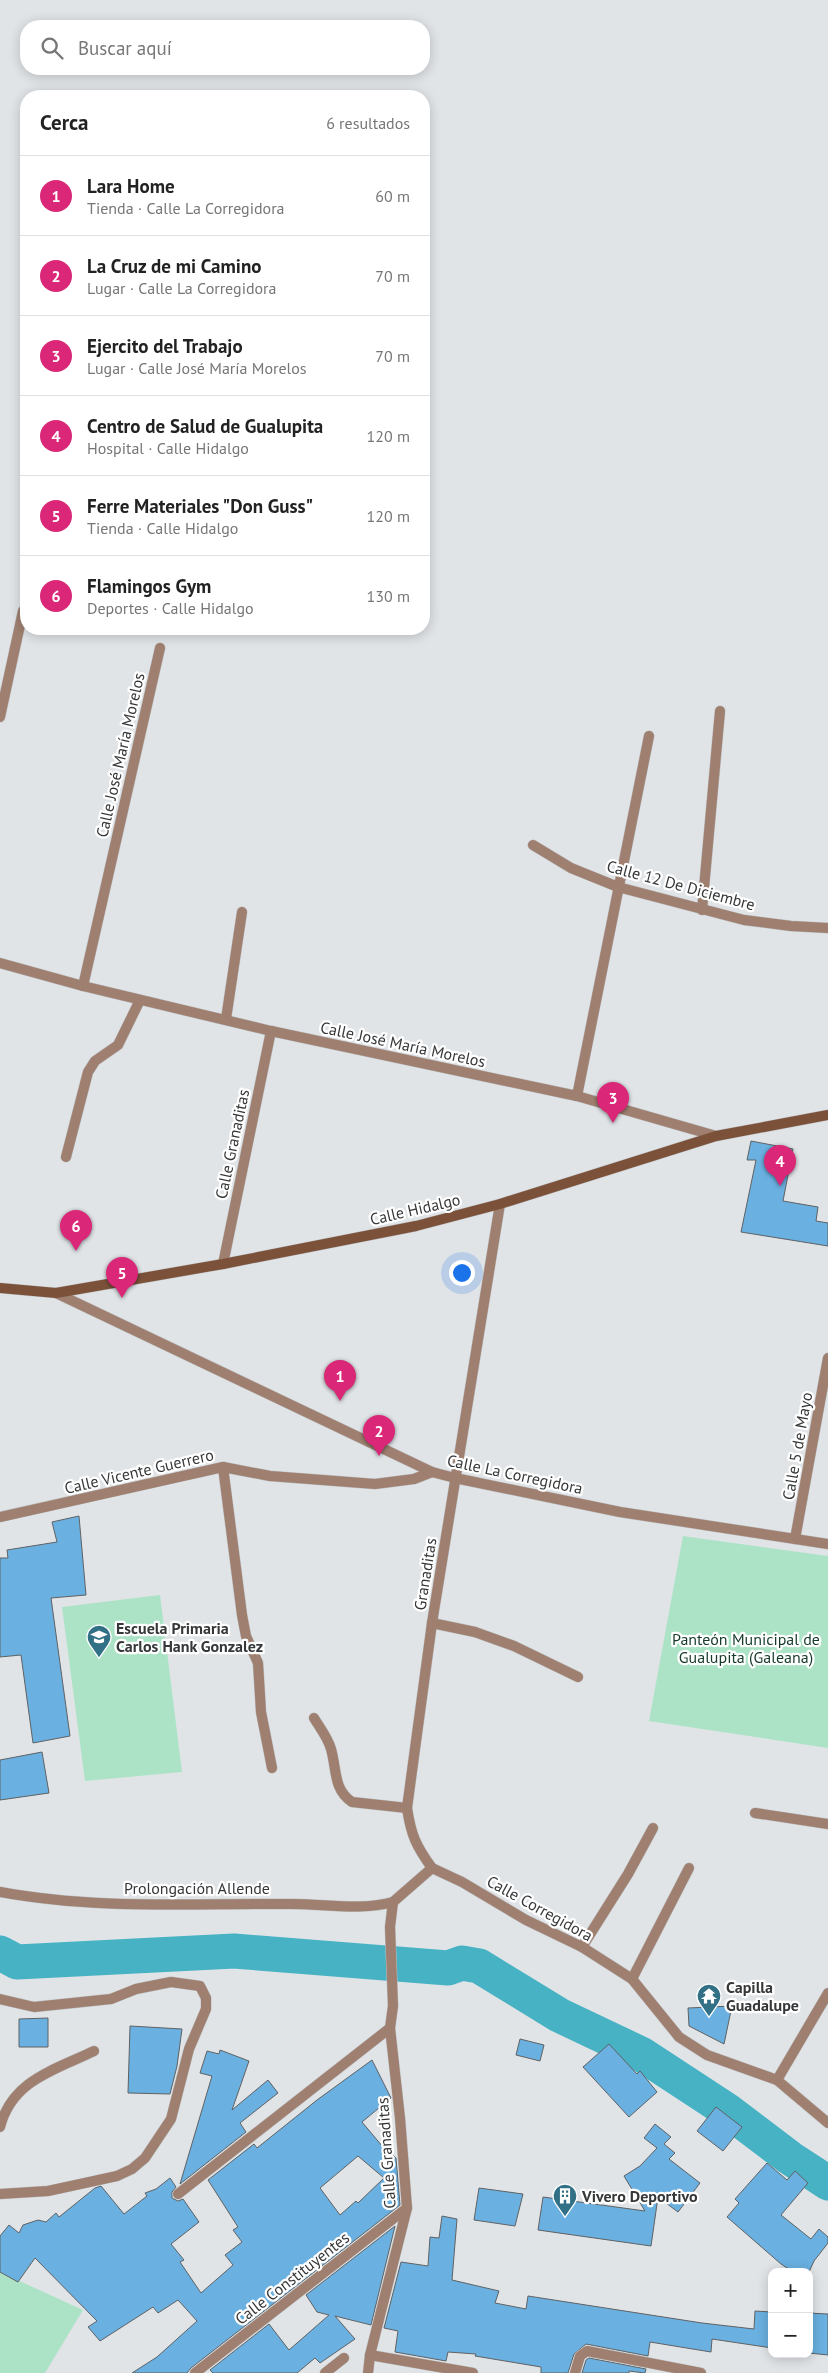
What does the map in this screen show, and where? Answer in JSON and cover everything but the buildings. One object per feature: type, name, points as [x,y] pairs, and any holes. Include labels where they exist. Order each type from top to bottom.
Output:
[{"type":"main road","name":"Calle Hidalgo","points":[[0,1288],[56,1293],[223,1264],[416,1226],[500,1204],[716,1136],[828,1115]]},
{"type":"street","points":[[0,717],[20,629]]},
{"type":"street","name":"Calle José María Morelos","points":[[83,986],[160,648]]},
{"type":"street","points":[[702,910],[720,711]]},
{"type":"street","points":[[577,1096],[649,736]]},
{"type":"street","name":"Calle 12 De Diciembre","points":[[533,845],[571,868],[618,887],[702,910],[763,922],[828,928]]},
{"type":"street","points":[[226,1019],[242,912]]},
{"type":"street","name":"Calle José María Morelos","points":[[0,963],[83,986],[271,1031],[577,1096],[716,1136]]},
{"type":"street","points":[[66,1157],[88,1072],[95,1061],[118,1045],[140,1000]]},
{"type":"street","name":"Calle Granaditas","points":[[223,1264],[271,1031]]},
{"type":"street","name":"Granaditas","points":[[432,1868],[416,1847],[410,1829],[407,1808],[432,1623],[500,1204]]},
{"type":"street","name":"Calle La Corregidora","points":[[56,1293],[432,1472],[620,1512],[796,1539]]},
{"type":"street","name":"Calle 5 de Mayo","points":[[796,1539],[828,1358]]},
{"type":"street","points":[[223,1467],[246,1636],[258,1663],[261,1712],[272,1768]]},
{"type":"street","name":"Calle Vicente Guerrero","points":[[0,1517],[223,1467],[270,1476],[375,1484],[414,1479],[432,1472]]},
{"type":"street","points":[[796,1539],[828,1544]]},
{"type":"street","points":[[432,1623],[475,1632],[514,1646],[578,1677]]},
{"type":"street","points":[[314,1718],[331,1750],[339,1790],[346,1798],[352,1802],[407,1808]]},
{"type":"street","points":[[755,1813],[828,1824]]},
{"type":"street","points":[[582,1947],[628,1874],[653,1828]]},
{"type":"street","points":[[394,1902],[432,1868]]},
{"type":"street","name":"Calle Corregidora","points":[[432,1868],[462,1882],[526,1920],[582,1947],[632,1979],[679,2037],[694,2048],[707,2055],[777,2080]]},
{"type":"street","points":[[632,1979],[689,1868]]},
{"type":"street","name":"Prolongación Allende","points":[[0,1892],[40,1900],[103,1903],[378,1906],[394,1902]]},
{"type":"street","name":"Calle Granaditas","points":[[368,2373],[370,2355],[407,2208],[390,2028],[393,2006],[390,1926],[394,1902]]},
{"type":"street","points":[[0,1999],[34,2007],[83,2004],[111,1999],[136,1990],[172,1982],[200,1986],[206,1998],[206,2008],[189,2049],[171,2119],[145,2158],[132,2169],[117,2176],[48,2191],[0,2194]]},
{"type":"street","points":[[828,1993],[777,2080],[828,2123]]},
{"type":"street","points":[[178,2194],[390,2028]]},
{"type":"street","points":[[0,2127],[14,2096],[28,2082],[94,2051]]},
{"type":"street","name":"Calle Constituyentes","points":[[195,2373],[407,2208]]},
{"type":"street","points":[[575,2373],[580,2356],[587,2351],[701,2373]]},
{"type":"street","points":[[370,2355],[473,2373]]},
{"type":"street","points":[[325,2373],[344,2358]]},
{"type":"green space","name":"Panteón Municipal de Gualupita (Galeana)","points":[[683,1536],[828,1556],[828,1748],[649,1721]]},
{"type":"green space","points":[[160,1595],[182,1772],[85,1781],[62,1607]]},
{"type":"green space","points":[[0,2272],[83,2310],[45,2373],[0,2373]]},
{"type":"waterway","points":[[0,1953],[17,1962],[234,1951],[448,1968],[462,1963],[479,1966],[559,2015],[641,2054],[728,2111],[790,2158],[828,2183]]},
{"type":"place","name":"Ejercito del Trabajo","points":[[613,1123]]},
{"type":"place","name":"Centro de Salud de Gualupita","points":[[780,1186]]},
{"type":"place","name":"Flamingos Gym","points":[[76,1251]]},
{"type":"place","name":"Ferre Materiales \"Don Guss\"","points":[[122,1298]]},
{"type":"place","name":"Lara Home","points":[[340,1401]]},
{"type":"place","name":"La Cruz de mi Camino","points":[[379,1456]]},
{"type":"place","name":"Escuela Primaria Carlos Hank Gonzalez","points":[[99,1658]]},
{"type":"place","name":"Capilla Guadalupe","points":[[709,2017]]},
{"type":"place","name":"Vivero Deportivo","points":[[565,2217]]}]
